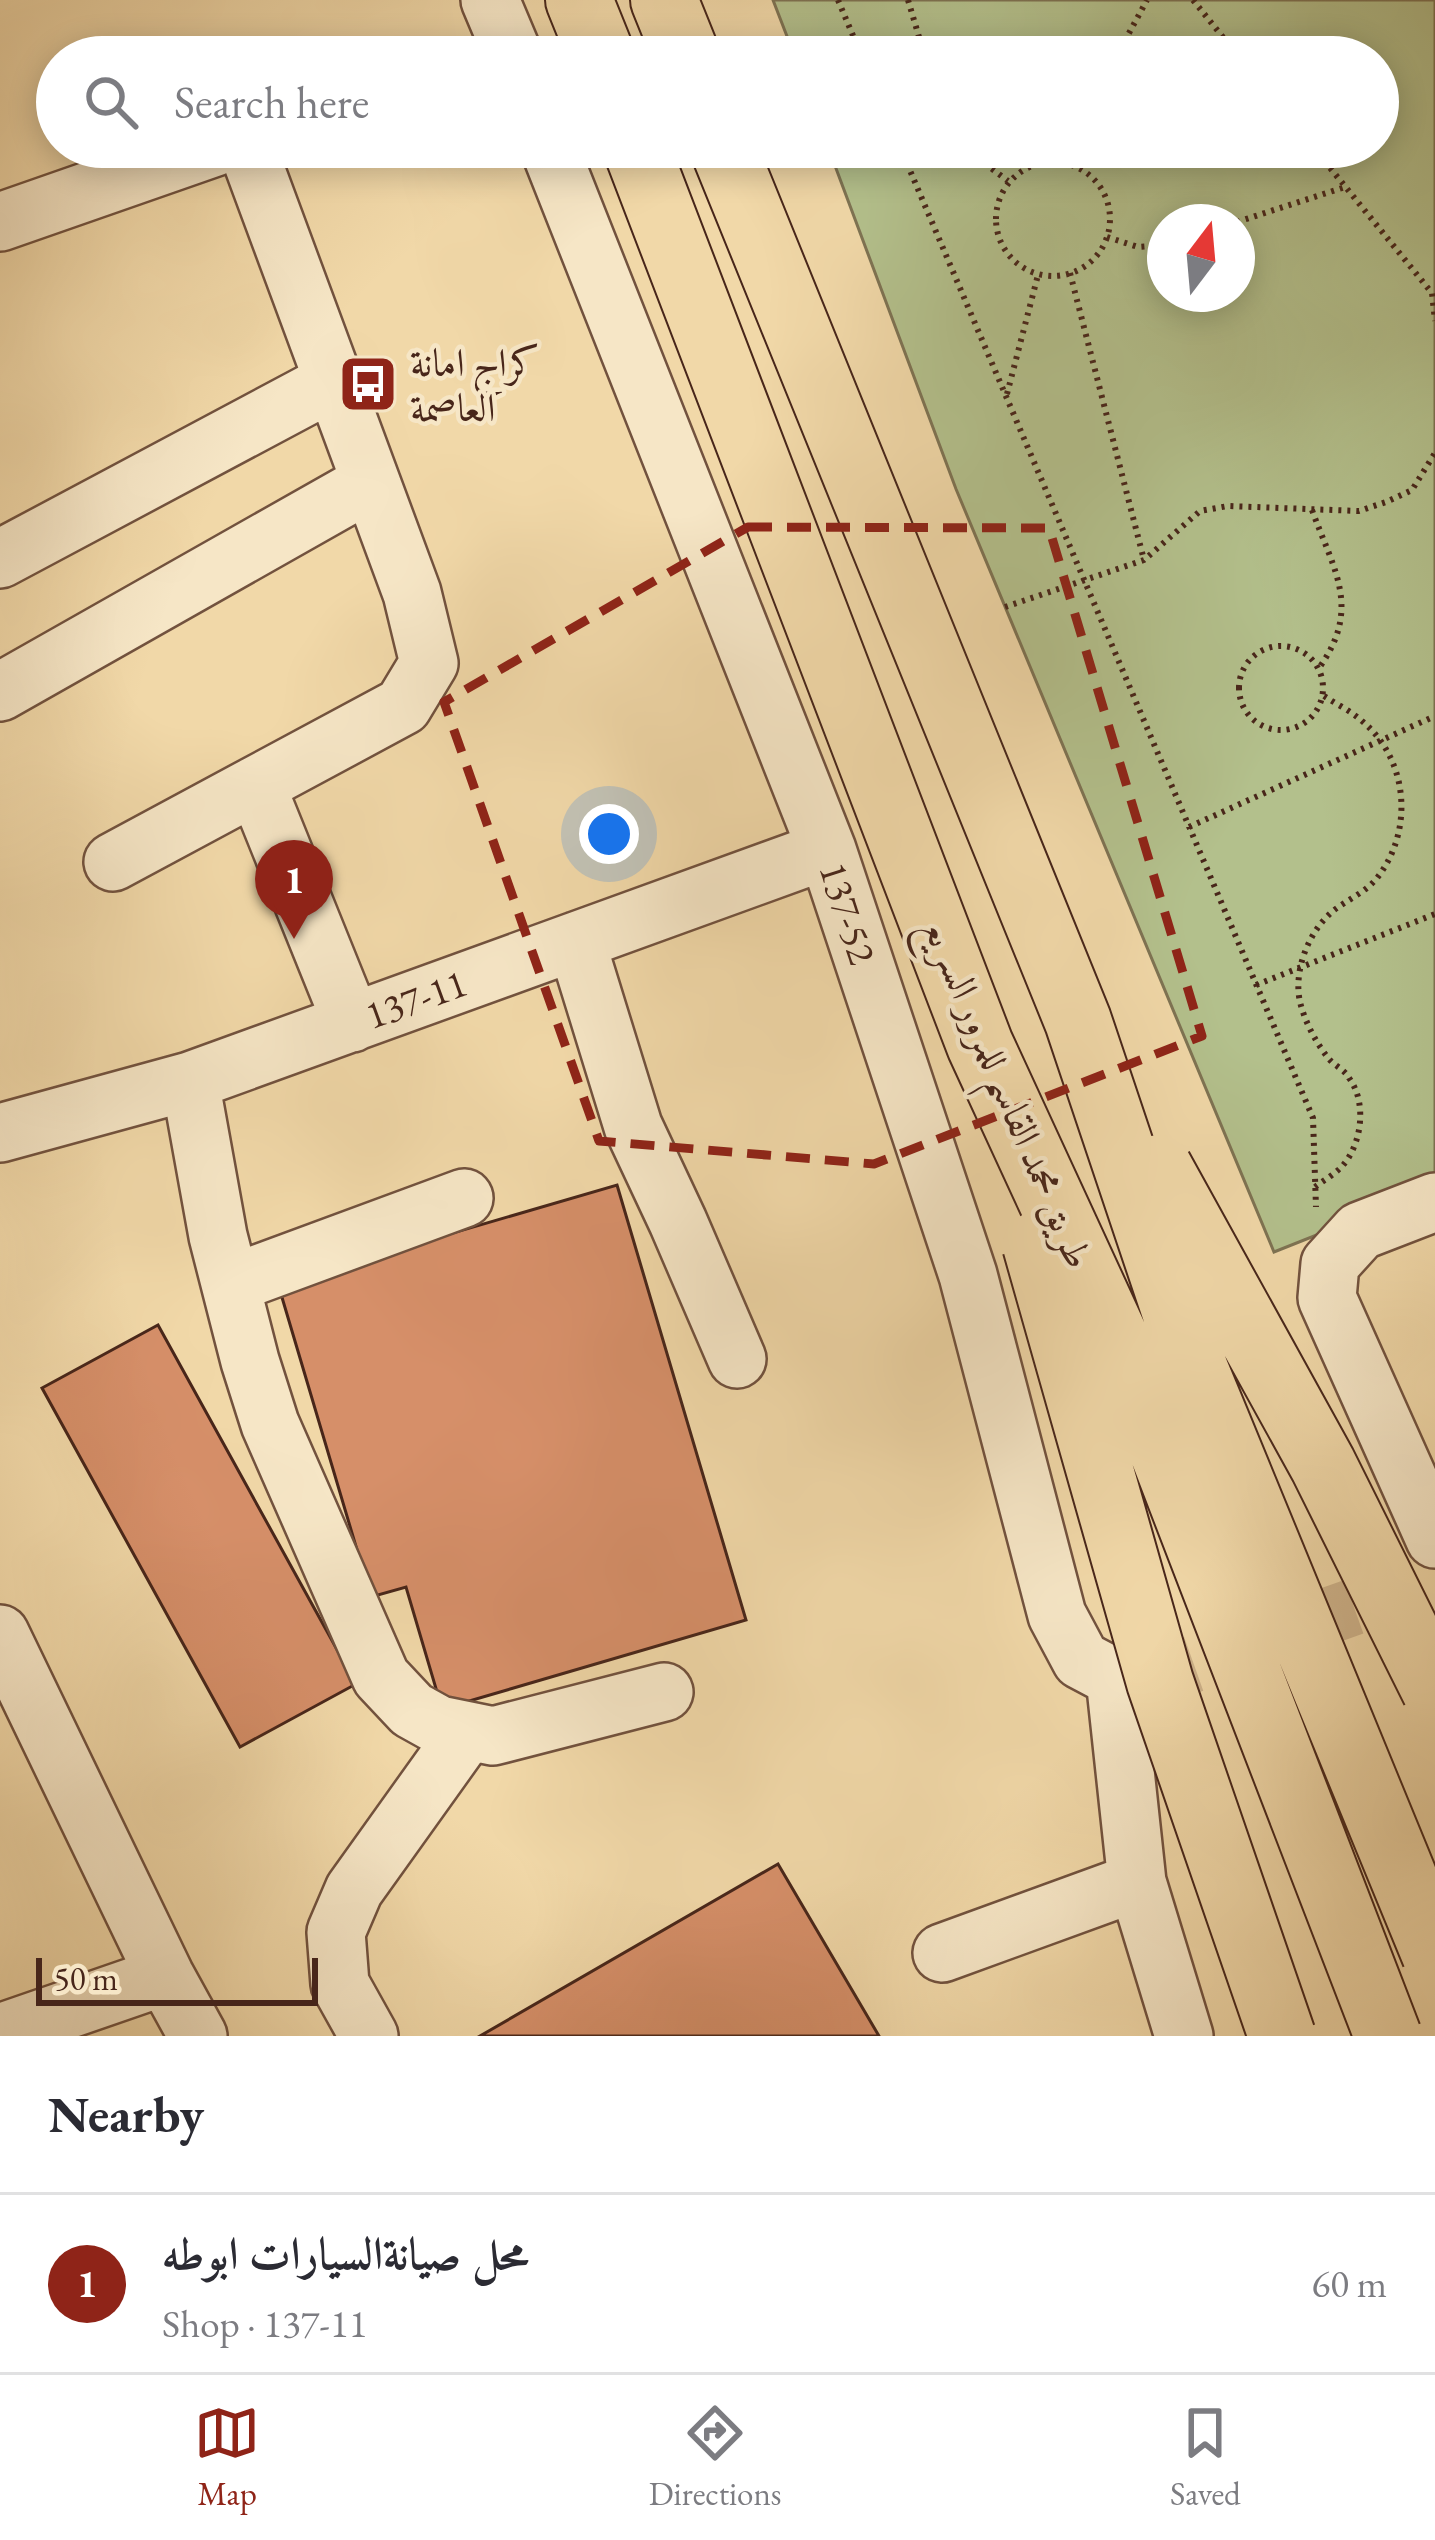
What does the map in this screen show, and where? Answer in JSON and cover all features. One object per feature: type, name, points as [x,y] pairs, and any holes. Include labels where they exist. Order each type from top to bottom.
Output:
[{"type":"highway","points":[[579,0],[594,36]]},
{"type":"highway","points":[[664,0],[679,36]]},
{"type":"highway","name":"طريق محمد القاسم للمرور السريع","points":[[644,168],[980,1045],[1140,1392],[1388,2036]]},
{"type":"highway","name":"طريق محمد القاسم للمرور السريع","points":[[732,168],[1078,1022],[1195,1370],[1435,1954]]},
{"type":"highway","points":[[1078,1022],[1323,1465],[1435,1690]]},
{"type":"highway","points":[[980,1045],[1160,1682],[1282,2036]]},
{"type":"street","points":[[0,222],[154,168]]},
{"type":"street","points":[[113,862],[403,706],[430,663],[412,593],[255,168]]},
{"type":"street","name":"137-52","points":[[557,168],[827,850],[968,1275],[1058,1615],[1081,1660],[1127,1681],[1136,1882]]},
{"type":"street","points":[[0,559],[334,381]]},
{"type":"street","points":[[0,692],[371,482]]},
{"type":"street","points":[[256,785],[352,1023]]},
{"type":"street","name":"137-11","points":[[0,1133],[190,1082],[827,850]]},
{"type":"street","points":[[576,941],[633,1126],[737,1359]]},
{"type":"street","points":[[190,1082],[218,1235],[270,1424],[381,1677],[412,1710],[439,1724],[493,1736],[664,1692]]},
{"type":"street","points":[[231,1284],[464,1198]]},
{"type":"street","points":[[1427,1567],[1327,1298],[1330,1264],[1360,1231],[1435,1202]]},
{"type":"street","points":[[0,1634],[198,2036]]},
{"type":"street","points":[[369,2036],[340,1984],[336,1932],[354,1890],[466,1732]]},
{"type":"street","points":[[943,1953],[1136,1882],[1184,2036]]},
{"type":"street","points":[[0,2033],[165,1976]]},
{"type":"path","points":[[838,0],[853,36]]},
{"type":"path","points":[[908,0],[919,36]]},
{"type":"path","points":[[1127,36],[1147,0]]},
{"type":"path","points":[[1193,0],[1222,36]]},
{"type":"path","points":[[909,168],[1313,1118],[1316,1211]]},
{"type":"path","points":[[991,168],[1009,181]]},
{"type":"path","points":[[1026,168],[1009,181],[999,198],[998,236],[1006,253],[1020,266],[1057,276],[1091,262],[1107,237],[1111,212],[1106,194],[1080,168]]},
{"type":"path","points":[[1329,168],[1432,293],[1435,321]]},
{"type":"path","points":[[1255,216],[1345,187]]},
{"type":"path","points":[[1107,237],[1147,246]]},
{"type":"path","points":[[1070,273],[1144,560]]},
{"type":"path","points":[[1006,397],[1038,274]]},
{"type":"path","points":[[1006,607],[1144,560],[1200,511],[1228,506],[1359,511],[1386,502],[1412,490],[1435,453]]},
{"type":"path","points":[[1312,509],[1344,602],[1342,626],[1319,668]]},
{"type":"path","points":[[1271,646],[1298,649],[1319,668],[1324,696],[1319,710],[1297,728],[1283,731],[1256,723],[1240,701],[1241,673],[1258,652],[1271,646]]},
{"type":"path","points":[[1315,1187],[1343,1164],[1359,1134],[1359,1105],[1350,1078],[1313,1036],[1299,998],[1302,966],[1309,938],[1330,913],[1373,883],[1388,862],[1400,837],[1402,808],[1398,776],[1381,740],[1361,720],[1324,696]]},
{"type":"path","points":[[1189,827],[1435,716]]},
{"type":"path","points":[[1256,985],[1435,914]]},
{"type":"highlighted area","points":[[748,527],[1049,528],[1202,1036],[874,1164],[599,1141],[444,702]]},
{"type":"green space","points":[[773,0],[1435,0],[1435,1188],[1274,1252],[956,489],[836,168],[1399,168],[1399,36],[787,36]]},
{"type":"building","points":[[617,1185],[746,1620],[442,1709],[406,1587],[371,1597],[278,1284]]},
{"type":"building","points":[[158,1325],[356,1684],[240,1747],[42,1388]]},
{"type":"building","points":[[778,1864],[879,2036],[480,2036]]},
{"type":"tunnel","points":[[1140,1683],[1412,1586]]},
{"type":"place","name":"كراج امانة العاصمة","points":[[368,384]]},
{"type":"place","name":"محل صيانةالسيارات ابوطه","points":[[294,939]]}]
